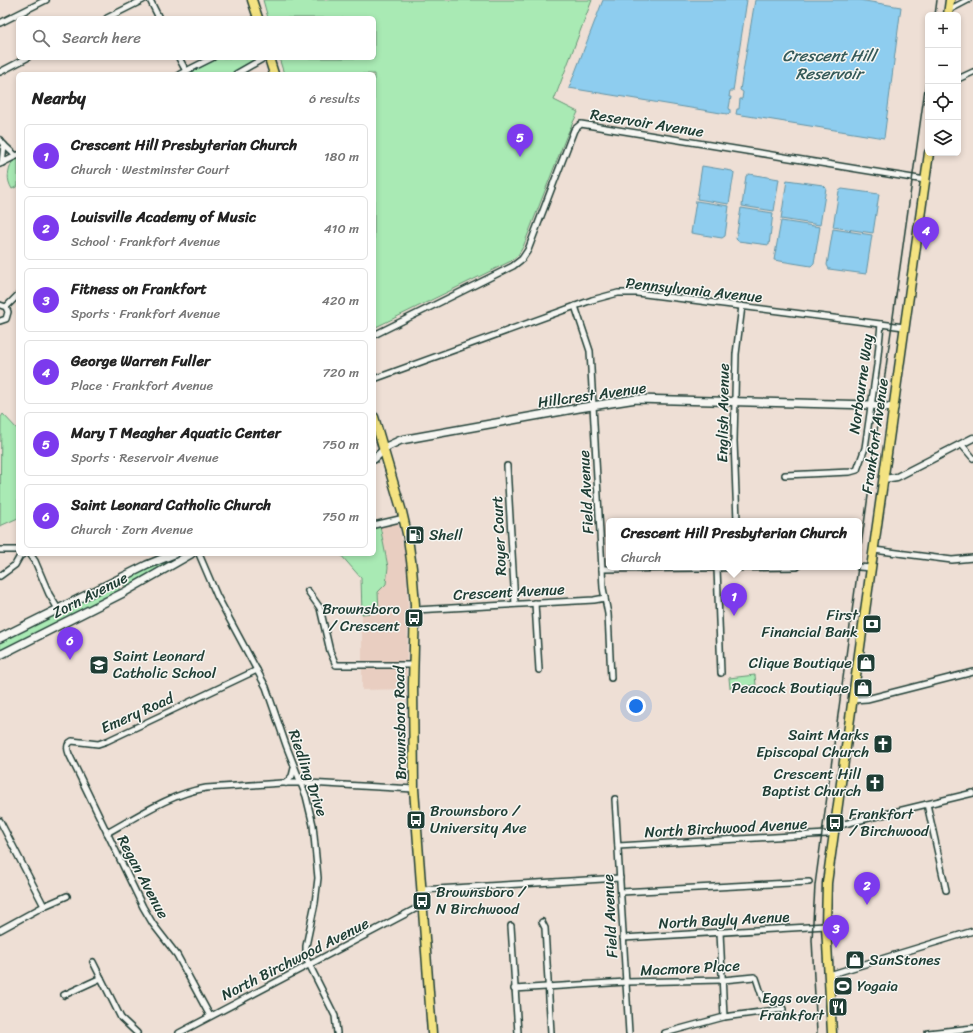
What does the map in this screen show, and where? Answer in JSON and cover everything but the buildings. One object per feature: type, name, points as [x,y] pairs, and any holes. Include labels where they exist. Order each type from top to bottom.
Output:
[{"type":"main road","points":[[252,0],[257,16]]},
{"type":"main road","points":[[948,12],[950,0]]},
{"type":"main road","points":[[270,60],[273,72]]},
{"type":"main road","name":"Frankfort Avenue","points":[[832,1033],[826,926],[827,883],[929,156]]},
{"type":"main road","name":"Hillcrest Avenue","points":[[376,457],[393,443],[401,440],[593,405],[636,399],[872,405],[894,408]]},
{"type":"main road","name":"Brownsboro Road","points":[[376,424],[404,518],[410,551],[415,610],[413,665],[414,789],[432,1033]]},
{"type":"main road","name":"Zorn Avenue","points":[[0,638],[147,565],[169,556]]},
{"type":"main road","name":"Zorn Avenue","points":[[0,655],[124,593],[188,556]]},
{"type":"street","points":[[0,23],[46,0]]},
{"type":"street","points":[[111,16],[143,0]]},
{"type":"street","points":[[150,0],[158,16]]},
{"type":"street","points":[[948,12],[968,0]]},
{"type":"street","points":[[0,72],[23,60]]},
{"type":"street","points":[[180,60],[183,72]]},
{"type":"street","points":[[185,72],[208,60]]},
{"type":"street","points":[[240,72],[260,60]]},
{"type":"street","points":[[961,78],[973,72]]},
{"type":"street","name":"Reservoir Avenue","points":[[376,334],[513,266],[522,259],[528,250],[574,130],[581,124],[925,180]]},
{"type":"street","points":[[0,140],[16,155]]},
{"type":"street","points":[[1,163],[4,155],[4,145]]},
{"type":"street","points":[[1,163],[16,156]]},
{"type":"street","name":"Pennsylvania Avenue","points":[[376,378],[606,295],[629,293],[904,327]]},
{"type":"street","points":[[6,307],[16,297]]},
{"type":"street","points":[[0,305],[6,307]]},
{"type":"street","name":"Field Avenue","points":[[575,306],[590,351],[602,569],[608,614],[612,678]]},
{"type":"street","name":"English Avenue","points":[[737,518],[734,456],[736,354],[742,306]]},
{"type":"street","points":[[0,321],[7,317],[8,312],[6,307]]},
{"type":"street","name":"Norbourne Way","points":[[785,475],[856,471],[859,467],[865,448],[872,405],[881,324]]},
{"type":"street","points":[[884,479],[897,477],[973,438]]},
{"type":"street","points":[[961,444],[973,458]]},
{"type":"street","name":"Royer Court","points":[[507,466],[515,604]]},
{"type":"street","points":[[376,525],[404,518]]},
{"type":"street","points":[[0,550],[16,550]]},
{"type":"street","points":[[874,550],[952,560],[973,558]]},
{"type":"street","points":[[0,576],[15,565],[20,556]]},
{"type":"street","points":[[31,556],[49,594],[58,609]]},
{"type":"street","name":"Riedling Drive","points":[[200,556],[220,602],[266,687],[312,816],[317,862],[317,892],[306,946],[306,958],[335,1016],[337,1033]]},
{"type":"street","points":[[862,567],[871,568]]},
{"type":"street","points":[[602,569],[606,569]]},
{"type":"street","points":[[717,570],[721,673]]},
{"type":"street","points":[[308,591],[320,608],[330,651],[336,665],[413,665]]},
{"type":"street","name":"Crescent Avenue","points":[[415,610],[605,598]]},
{"type":"street","points":[[536,603],[539,670]]},
{"type":"street","name":"Emery Road","points":[[68,744],[72,741],[98,744],[106,741],[256,670]]},
{"type":"street","points":[[852,700],[867,699],[973,672]]},
{"type":"street","name":"Regan Avenue","points":[[68,744],[67,747],[69,754],[143,907],[153,924],[177,955],[210,1016]]},
{"type":"street","points":[[286,783],[292,776],[294,767]]},
{"type":"street","points":[[107,833],[172,798],[194,790],[286,783],[414,789]]},
{"type":"street","name":"North Birchwood Avenue","points":[[618,846],[827,834],[840,825],[973,793]]},
{"type":"street","name":"Field Avenue","points":[[615,798],[629,1033]]},
{"type":"street","points":[[927,804],[946,890]]},
{"type":"street","points":[[0,821],[44,906]]},
{"type":"street","points":[[421,890],[620,878]]},
{"type":"street","points":[[621,892],[809,882]]},
{"type":"street","points":[[0,930],[44,906],[67,896]]},
{"type":"street","name":"North Birchwood Avenue","points":[[179,1033],[417,908],[423,907]]},
{"type":"street","points":[[542,922],[545,928],[551,1033]]},
{"type":"street","points":[[511,926],[518,1033]]},
{"type":"street","name":"North Bayly Avenue","points":[[623,938],[826,926]]},
{"type":"street","points":[[829,975],[973,930]]},
{"type":"street","points":[[720,932],[724,1017]]},
{"type":"street","points":[[93,962],[121,1018],[137,1033]]},
{"type":"street","name":"Macmore Place","points":[[626,982],[722,980],[754,976],[763,999]]},
{"type":"street","points":[[64,995],[101,978]]},
{"type":"street","points":[[514,989],[626,982]]},
{"type":"street","points":[[665,1033],[724,1017],[783,1009]]},
{"type":"street","points":[[928,1033],[973,1028]]},
{"type":"shaded area","points":[[398,522],[406,560],[408,609],[406,689],[362,690],[362,614],[379,612],[378,592],[386,584],[388,567],[380,526]]},
{"type":"green space","points":[[263,0],[592,0],[554,100],[578,112],[566,137],[523,247],[518,255],[511,261],[376,327],[376,72],[283,72],[280,60],[376,60],[376,16],[267,16]]},
{"type":"green space","points":[[215,60],[256,60],[236,72],[191,72]]},
{"type":"green space","points":[[16,160],[16,187],[12,189],[8,179],[12,162]]},
{"type":"green space","points":[[3,414],[16,428],[16,519],[0,526],[1,417]]},
{"type":"green space","points":[[380,526],[388,567],[386,584],[378,592],[379,612],[362,614],[361,578],[342,556],[376,556],[376,527]]},
{"type":"green space","points":[[176,556],[183,556],[126,588],[122,582]]},
{"type":"green space","points":[[114,585],[117,585],[119,592],[0,652],[0,640]]},
{"type":"green space","points":[[755,675],[756,685],[730,688],[729,678]]},
{"type":"water","name":"Crescent Hill Reservoir","points":[[603,0],[747,0],[733,91],[730,91],[729,97],[731,97],[729,108],[730,113],[727,114],[569,88]]},
{"type":"water","name":"Crescent Hill Reservoir","points":[[755,0],[859,0],[901,7],[884,138],[736,114],[737,109],[739,109],[740,99],[742,99],[743,92],[740,90]]},
{"type":"water","points":[[702,166],[732,171],[734,173],[729,204],[697,199]]},
{"type":"water","points":[[749,174],[779,179],[774,211],[742,206],[746,176]]},
{"type":"water","points":[[787,180],[823,185],[826,188],[820,225],[781,219]]},
{"type":"water","points":[[842,189],[879,194],[873,233],[833,227],[839,191]]},
{"type":"water","points":[[696,201],[729,206],[725,236],[722,238],[691,233]]},
{"type":"water","points":[[741,208],[773,213],[769,245],[738,241],[736,239]]},
{"type":"water","points":[[781,221],[820,227],[814,263],[811,266],[774,260]]},
{"type":"water","points":[[833,229],[872,235],[866,274],[829,269],[827,265]]},
{"type":"railway","points":[[935,12],[937,0]]},
{"type":"railway","points":[[862,539],[926,84]]},
{"type":"railway","points":[[817,1033],[812,940],[815,885],[858,570]]},
{"type":"place","name":"Mary T Meagher Aquatic Center","points":[[520,157]]},
{"type":"place","name":"George Warren Fuller","points":[[926,250]]},
{"type":"place","name":"Shell","points":[[415,535]]},
{"type":"place","name":"Crescent Hill Presbyterian Church","points":[[734,616]]},
{"type":"place","name":"Brownsboro / Crescent","points":[[414,618]]},
{"type":"place","name":"First Financial Bank","points":[[872,624]]},
{"type":"place","name":"Saint Leonard Catholic Church","points":[[70,660]]},
{"type":"place","name":"Clique Boutique","points":[[866,663]]},
{"type":"place","name":"Saint Leonard Catholic School","points":[[99,665]]},
{"type":"place","name":"Peacock Boutique","points":[[863,688]]},
{"type":"place","name":"Saint Marks Episcopal Church","points":[[883,744]]},
{"type":"place","name":"Crescent Hill Baptist Church","points":[[875,783]]},
{"type":"place","name":"Brownsboro / University Ave","points":[[416,820]]},
{"type":"place","name":"Frankfort / Birchwood","points":[[835,823]]},
{"type":"place","name":"Brownsboro / N Birchwood","points":[[422,901]]},
{"type":"place","name":"Louisville Academy of Music","points":[[867,905]]},
{"type":"place","name":"Fitness on Frankfort","points":[[836,948]]},
{"type":"place","name":"SunStones","points":[[855,960]]},
{"type":"place","name":"Yogaia","points":[[843,986]]},
{"type":"place","name":"Eggs over Frankfort","points":[[838,1007]]}]
